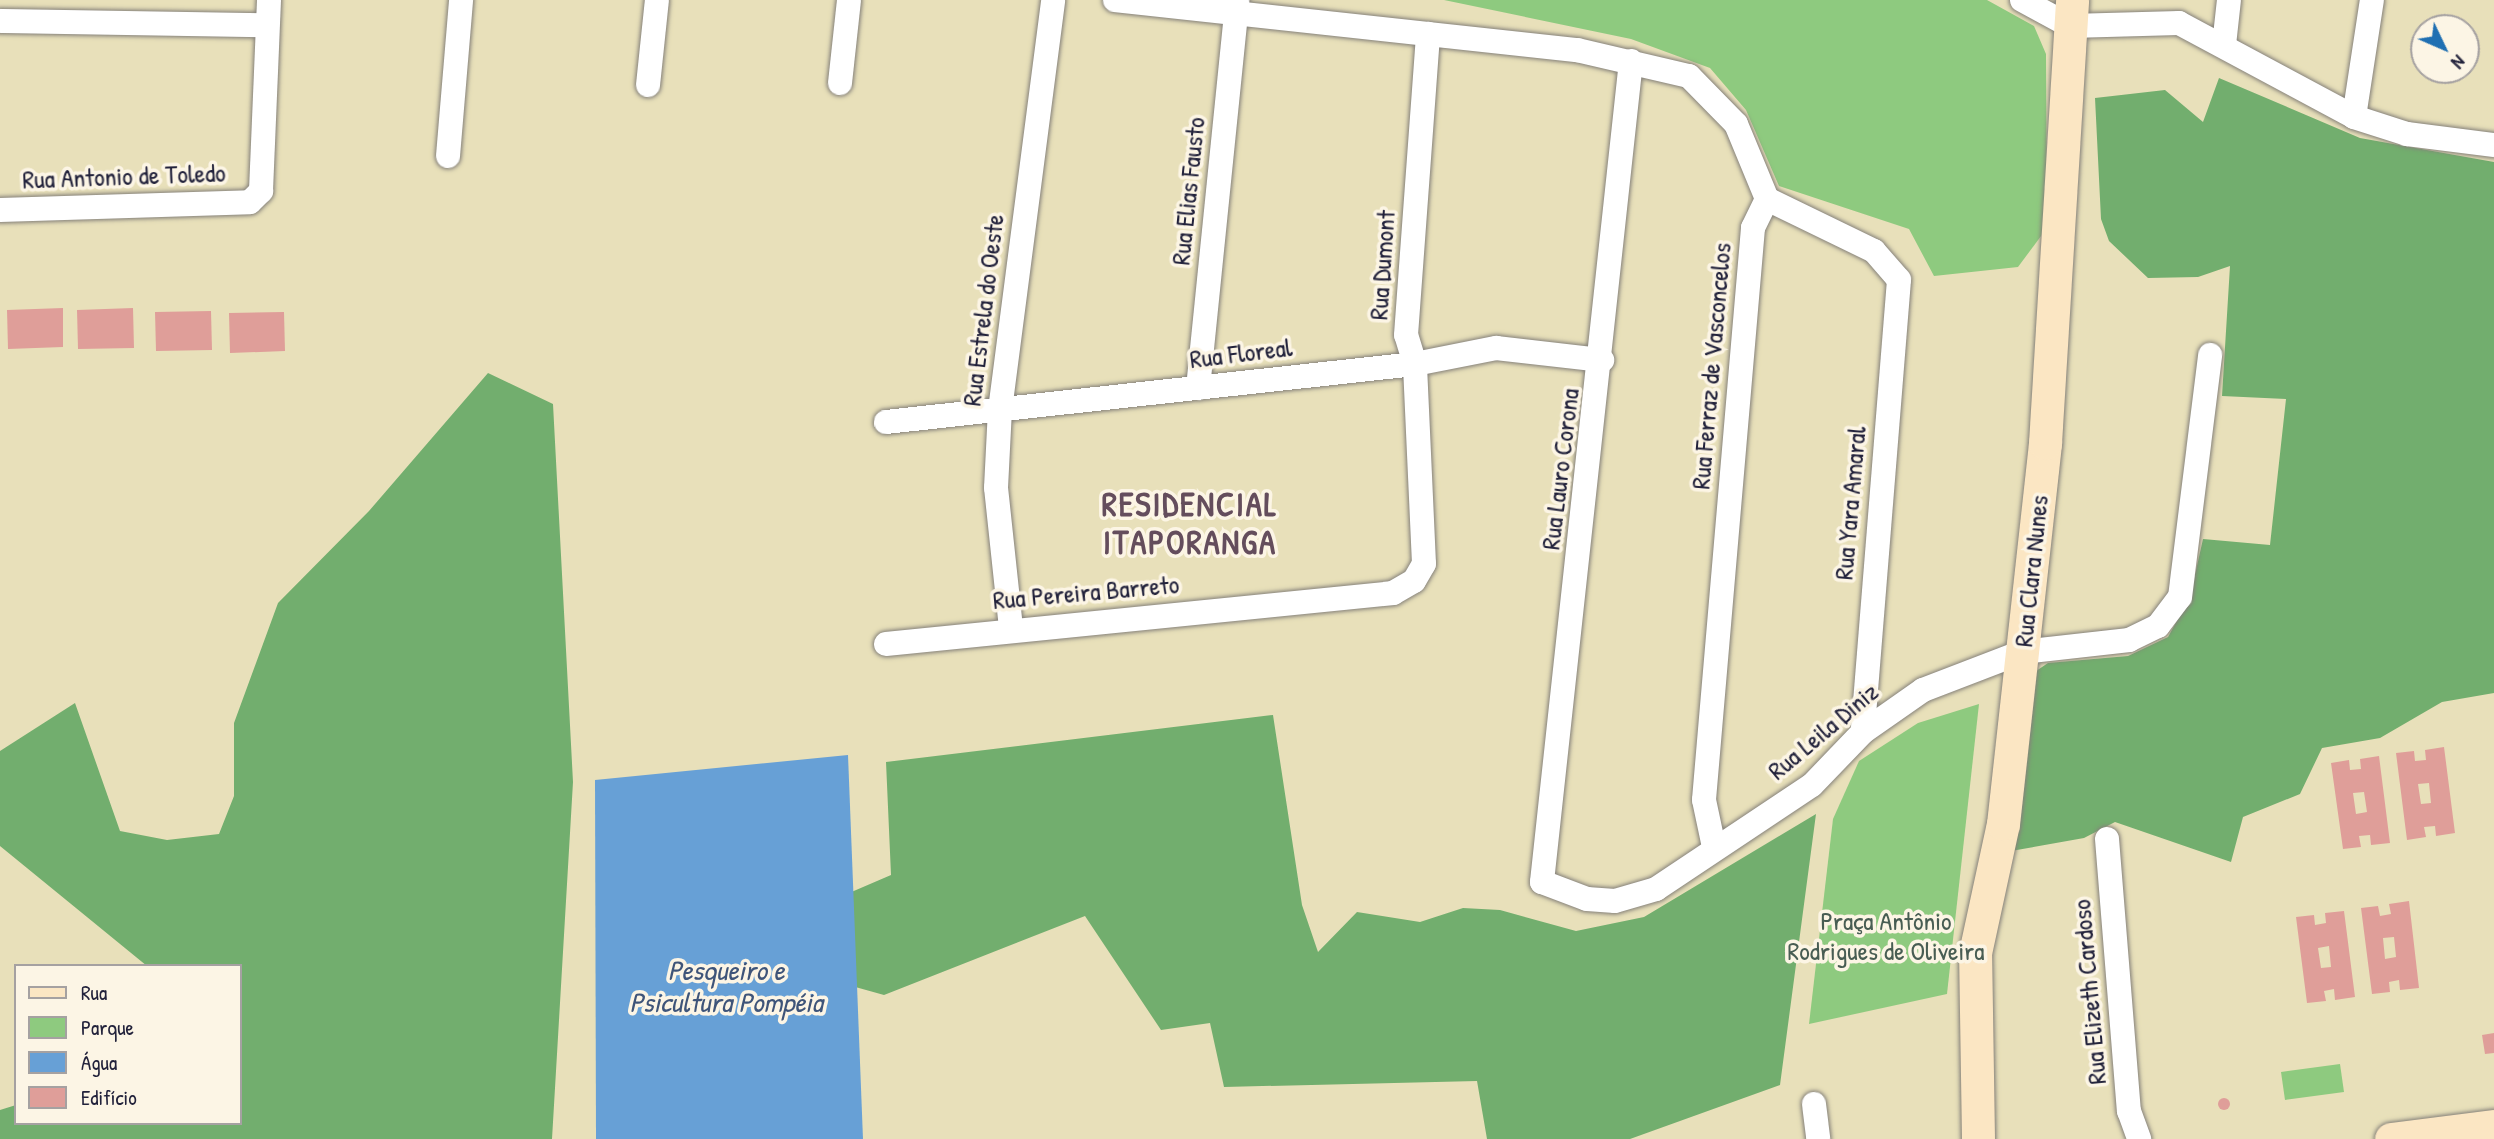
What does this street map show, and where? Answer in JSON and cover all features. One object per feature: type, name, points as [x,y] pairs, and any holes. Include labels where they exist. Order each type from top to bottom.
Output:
[{"type":"street","points":[[0,22],[267,25],[269,0]]},
{"type":"street","points":[[448,156],[461,0]]},
{"type":"street","points":[[648,85],[657,0]]},
{"type":"street","points":[[840,83],[849,0]]},
{"type":"street","name":"Rua Estrela do Oeste","points":[[1011,628],[996,488],[1000,410],[1053,0]]},
{"type":"street","points":[[1115,0],[1236,8],[1630,61],[1705,86],[1754,157],[1767,200]]},
{"type":"street","points":[[2022,0],[2071,13],[2179,23],[2354,117],[2407,134],[2494,145]]},
{"type":"street","points":[[2224,45],[2229,0]]},
{"type":"street","points":[[2354,117],[2372,0]]},
{"type":"street","name":"Rua Elias Fausto","points":[[1198,388],[1236,8]]},
{"type":"street","name":"Rua Clara Nunes","points":[[1978,1139],[1975,953],[2003,824],[2022,652],[2058,279],[2071,13]]},
{"type":"street","name":"Rua Antonio de Toledo","points":[[0,210],[250,202],[261,191],[267,25]]},
{"type":"street","name":"Rua Dumont","points":[[1414,581],[1424,564],[1415,364],[1406,335],[1428,34]]},
{"type":"street","name":"Rua Lauro Corona","points":[[1542,882],[1602,360],[1630,61]]},
{"type":"street","name":"Rua Yara Amaral","points":[[1767,200],[1874,251],[1899,280],[1863,732]]},
{"type":"street","name":"Rua Ferraz de Vasconcelos","points":[[1714,847],[1704,800],[1753,228],[1767,200]]},
{"type":"street","name":"Rua Floreal","points":[[886,422],[1415,364],[1496,348],[1602,360]]},
{"type":"street","name":"Rua Leila Diniz","points":[[1542,882],[1587,899],[1615,901],[1657,889],[1714,847],[1812,785],[1863,732],[1923,690],[2022,652],[2129,640],[2158,626],[2180,597],[2210,355]]},
{"type":"street","name":"Rua Pereira Barreto","points":[[886,644],[1011,628],[1393,593],[1414,581]]},
{"type":"street","name":"Rua Elizeth Cardoso","points":[[2107,839],[2129,1111],[2139,1139]]},
{"type":"street","points":[[1814,1104],[1818,1139]]},
{"type":"street","points":[[2391,1139],[2494,1126]]},
{"type":"green space","points":[[1444,0],[1987,0],[2034,26],[2046,54],[2047,228],[2018,267],[1934,276],[1909,229],[1779,186],[1746,110],[1710,68],[1631,39]]},
{"type":"green space","points":[[2219,78],[2360,138],[2494,162],[2494,693],[2442,702],[2380,738],[2322,748],[2300,794],[2243,817],[2231,862],[2115,822],[2084,838],[2011,851],[2030,675],[2048,663],[2128,656],[2168,637],[2190,597],[2203,539],[2270,545],[2286,399],[2222,396],[2230,266],[2198,277],[2148,278],[2109,241],[2101,219],[2095,98],[2165,90],[2203,122]]},
{"type":"green space","points":[[488,373],[553,404],[573,782],[552,1139],[0,1139],[0,1110],[14,1106],[14,1125],[242,1125],[242,964],[145,964],[0,846],[0,751],[75,703],[120,831],[167,840],[219,834],[234,796],[234,723],[278,603],[369,511]]},
{"type":"green space","name":"Praça Antônio Rodrigues de Oliveira","points":[[1979,704],[1947,994],[1809,1024],[1833,819],[1859,761],[1918,723]]},
{"type":"green space","points":[[1273,715],[1302,905],[1318,952],[1357,912],[1420,922],[1463,908],[1500,910],[1576,931],[1644,917],[1816,814],[1780,1085],[1630,1139],[1487,1139],[1477,1081],[1224,1087],[1210,1023],[1161,1030],[1085,916],[884,995],[798,971],[777,924],[891,875],[886,762]]},
{"type":"green space","points":[[2340,1064],[2344,1092],[2285,1100],[2281,1072]]},
{"type":"water","name":"Pesqueiro e Psicultura Pompéia","points":[[848,755],[863,1139],[596,1139],[595,780]]},
{"type":"building","points":[[63,308],[63,347],[8,349],[7,310]]},
{"type":"building","points":[[133,308],[134,348],[78,349],[77,310]]},
{"type":"building","points":[[211,311],[212,350],[156,351],[155,312]]},
{"type":"building","points":[[284,312],[285,351],[230,353],[229,313]]},
{"type":"building","points":[[2444,747],[2455,833],[2436,836],[2435,826],[2424,827],[2426,837],[2407,840],[2396,753],[2414,751],[2415,761],[2426,760],[2425,750]],"holes":[[[2429,783],[2431,803],[2421,804],[2418,784]]]},
{"type":"building","points":[[2379,756],[2390,843],[2371,845],[2370,835],[2359,836],[2361,847],[2343,849],[2331,763],[2349,760],[2350,770],[2361,769],[2360,759]],"holes":[[[2364,792],[2367,812],[2356,814],[2353,793]]]},
{"type":"building","points":[[2409,901],[2419,988],[2400,990],[2399,980],[2389,982],[2390,992],[2372,994],[2361,908],[2378,906],[2380,916],[2391,914],[2389,904]],"holes":[[[2394,937],[2396,957],[2385,959],[2383,938]]]},
{"type":"building","points":[[2344,911],[2355,997],[2335,1000],[2334,989],[2324,991],[2326,1001],[2307,1003],[2296,917],[2314,915],[2315,925],[2326,923],[2325,913]],"holes":[[[2329,946],[2331,967],[2321,968],[2318,948]]]},
{"type":"building","points":[[2494,1033],[2494,1053],[2485,1054],[2482,1035]]},
{"type":"building","points":[[2224,1098],[2230,1104],[2224,1110],[2218,1104]]},
{"type":"district","name":"RESIDENCIAL ITAPORANGA","points":[[1190,524]]}]
